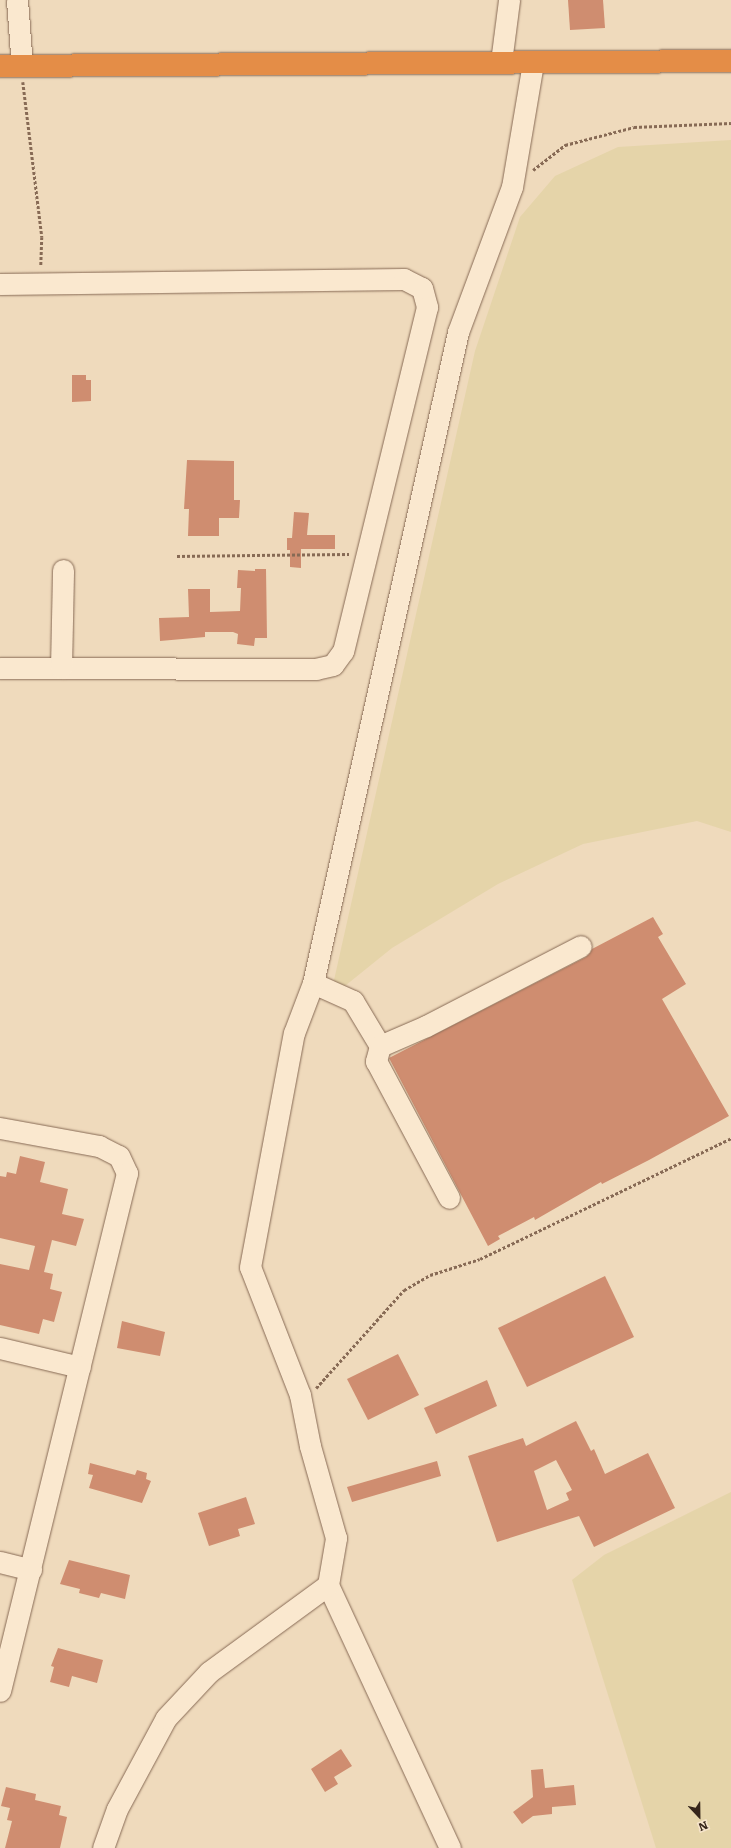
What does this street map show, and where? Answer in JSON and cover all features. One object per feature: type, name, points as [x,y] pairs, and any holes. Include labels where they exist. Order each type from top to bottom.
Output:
[{"type":"highway","points":[[0,66],[731,61]]},
{"type":"street","points":[[17,0],[22,66]]},
{"type":"street","points":[[501,62],[509,0]]},
{"type":"street","points":[[450,1848],[328,1585],[336,1538],[310,1446],[300,1395],[250,1267],[294,1033],[312,983],[458,332],[512,187],[533,63]]},
{"type":"street","points":[[0,284],[40,285],[404,279],[422,288],[427,307],[368,554],[343,651],[334,665],[316,669],[0,668]]},
{"type":"street","points":[[61,668],[63,570]]},
{"type":"street","points":[[380,1046],[426,1026],[581,946]]},
{"type":"street","points":[[312,983],[353,1001],[380,1046],[376,1061],[449,1198]]},
{"type":"street","points":[[0,1128],[99,1146],[119,1156],[127,1173],[31,1570],[0,1691]]},
{"type":"street","points":[[0,1348],[80,1367]]},
{"type":"street","points":[[0,1562],[31,1570]]},
{"type":"street","points":[[103,1848],[116,1809],[166,1718],[209,1672],[328,1585]]},
{"type":"path","points":[[22,66],[42,237],[40,285]]},
{"type":"path","points":[[512,187],[565,145],[634,127],[731,122]]},
{"type":"path","points":[[177,556],[368,554]]},
{"type":"path","points":[[300,1395],[319,1387],[404,1290],[430,1275],[480,1259],[731,1138]]},
{"type":"shaded area","points":[[731,140],[731,832],[697,821],[583,844],[498,884],[392,948],[330,998],[475,351],[520,217],[555,176],[618,147]]},
{"type":"shaded area","points":[[731,1492],[731,1848],[656,1848],[572,1580],[604,1555]]},
{"type":"building","points":[[568,0],[603,0],[605,28],[570,30]]},
{"type":"building","points":[[72,375],[86,375],[86,380],[91,380],[91,401],[72,402]]},
{"type":"building","points":[[187,460],[234,461],[234,500],[240,500],[239,518],[219,518],[219,536],[188,536],[189,509],[184,509]]},
{"type":"building","points":[[294,512],[309,513],[307,535],[335,535],[335,549],[301,549],[301,568],[290,567],[290,550],[287,550],[287,538],[292,538]]},
{"type":"building","points":[[255,569],[266,569],[267,638],[255,638],[254,646],[237,644],[238,634],[233,632],[205,632],[205,637],[160,641],[159,618],[189,617],[188,589],[210,589],[210,612],[240,611],[241,588],[237,588],[238,570],[255,571]]},
{"type":"building","points":[[653,917],[663,934],[658,937],[686,984],[662,999],[729,1116],[649,1160],[602,1184],[601,1182],[535,1220],[534,1217],[498,1236],[500,1239],[488,1246],[389,1058],[586,957],[592,949]]},
{"type":"building","points":[[20,1156],[45,1162],[40,1182],[68,1189],[62,1214],[84,1219],[76,1246],[52,1240],[44,1272],[53,1274],[50,1289],[62,1292],[54,1322],[43,1319],[39,1334],[0,1325],[0,1264],[29,1270],[35,1246],[0,1238],[0,1176],[6,1177],[7,1172],[16,1174]]},
{"type":"building","points":[[605,1276],[634,1337],[527,1387],[498,1328]]},
{"type":"building","points":[[122,1321],[165,1332],[160,1356],[117,1348]]},
{"type":"building","points":[[398,1354],[419,1395],[368,1420],[347,1379]]},
{"type":"building","points":[[487,1380],[497,1406],[436,1434],[424,1408]]},
{"type":"building","points":[[576,1421],[591,1451],[594,1449],[605,1474],[648,1453],[675,1508],[594,1547],[579,1516],[497,1542],[468,1456],[523,1438],[526,1446]],"holes":[[[556,1460],[572,1490],[566,1493],[569,1500],[547,1510],[534,1471]]]},
{"type":"building","points":[[437,1461],[441,1476],[352,1502],[347,1487]]},
{"type":"building","points":[[90,1463],[135,1475],[137,1470],[147,1473],[146,1479],[151,1481],[142,1503],[89,1488],[93,1475],[88,1474]]},
{"type":"building","points":[[246,1497],[255,1524],[238,1529],[240,1536],[209,1546],[198,1513]]},
{"type":"building","points":[[69,1560],[130,1575],[125,1599],[101,1593],[99,1598],[79,1593],[80,1589],[60,1584]]},
{"type":"building","points":[[58,1648],[103,1660],[97,1683],[72,1676],[69,1687],[50,1682],[54,1667],[51,1666]]},
{"type":"building","points":[[341,1749],[352,1766],[334,1777],[338,1784],[325,1792],[311,1769]]},
{"type":"building","points":[[543,1769],[545,1788],[574,1785],[576,1805],[552,1807],[552,1814],[533,1816],[522,1824],[513,1812],[533,1797],[531,1770]]},
{"type":"building","points":[[6,1787],[36,1794],[35,1800],[61,1806],[59,1815],[67,1817],[60,1848],[5,1848],[12,1821],[7,1820],[10,1808],[1,1806]]}]
